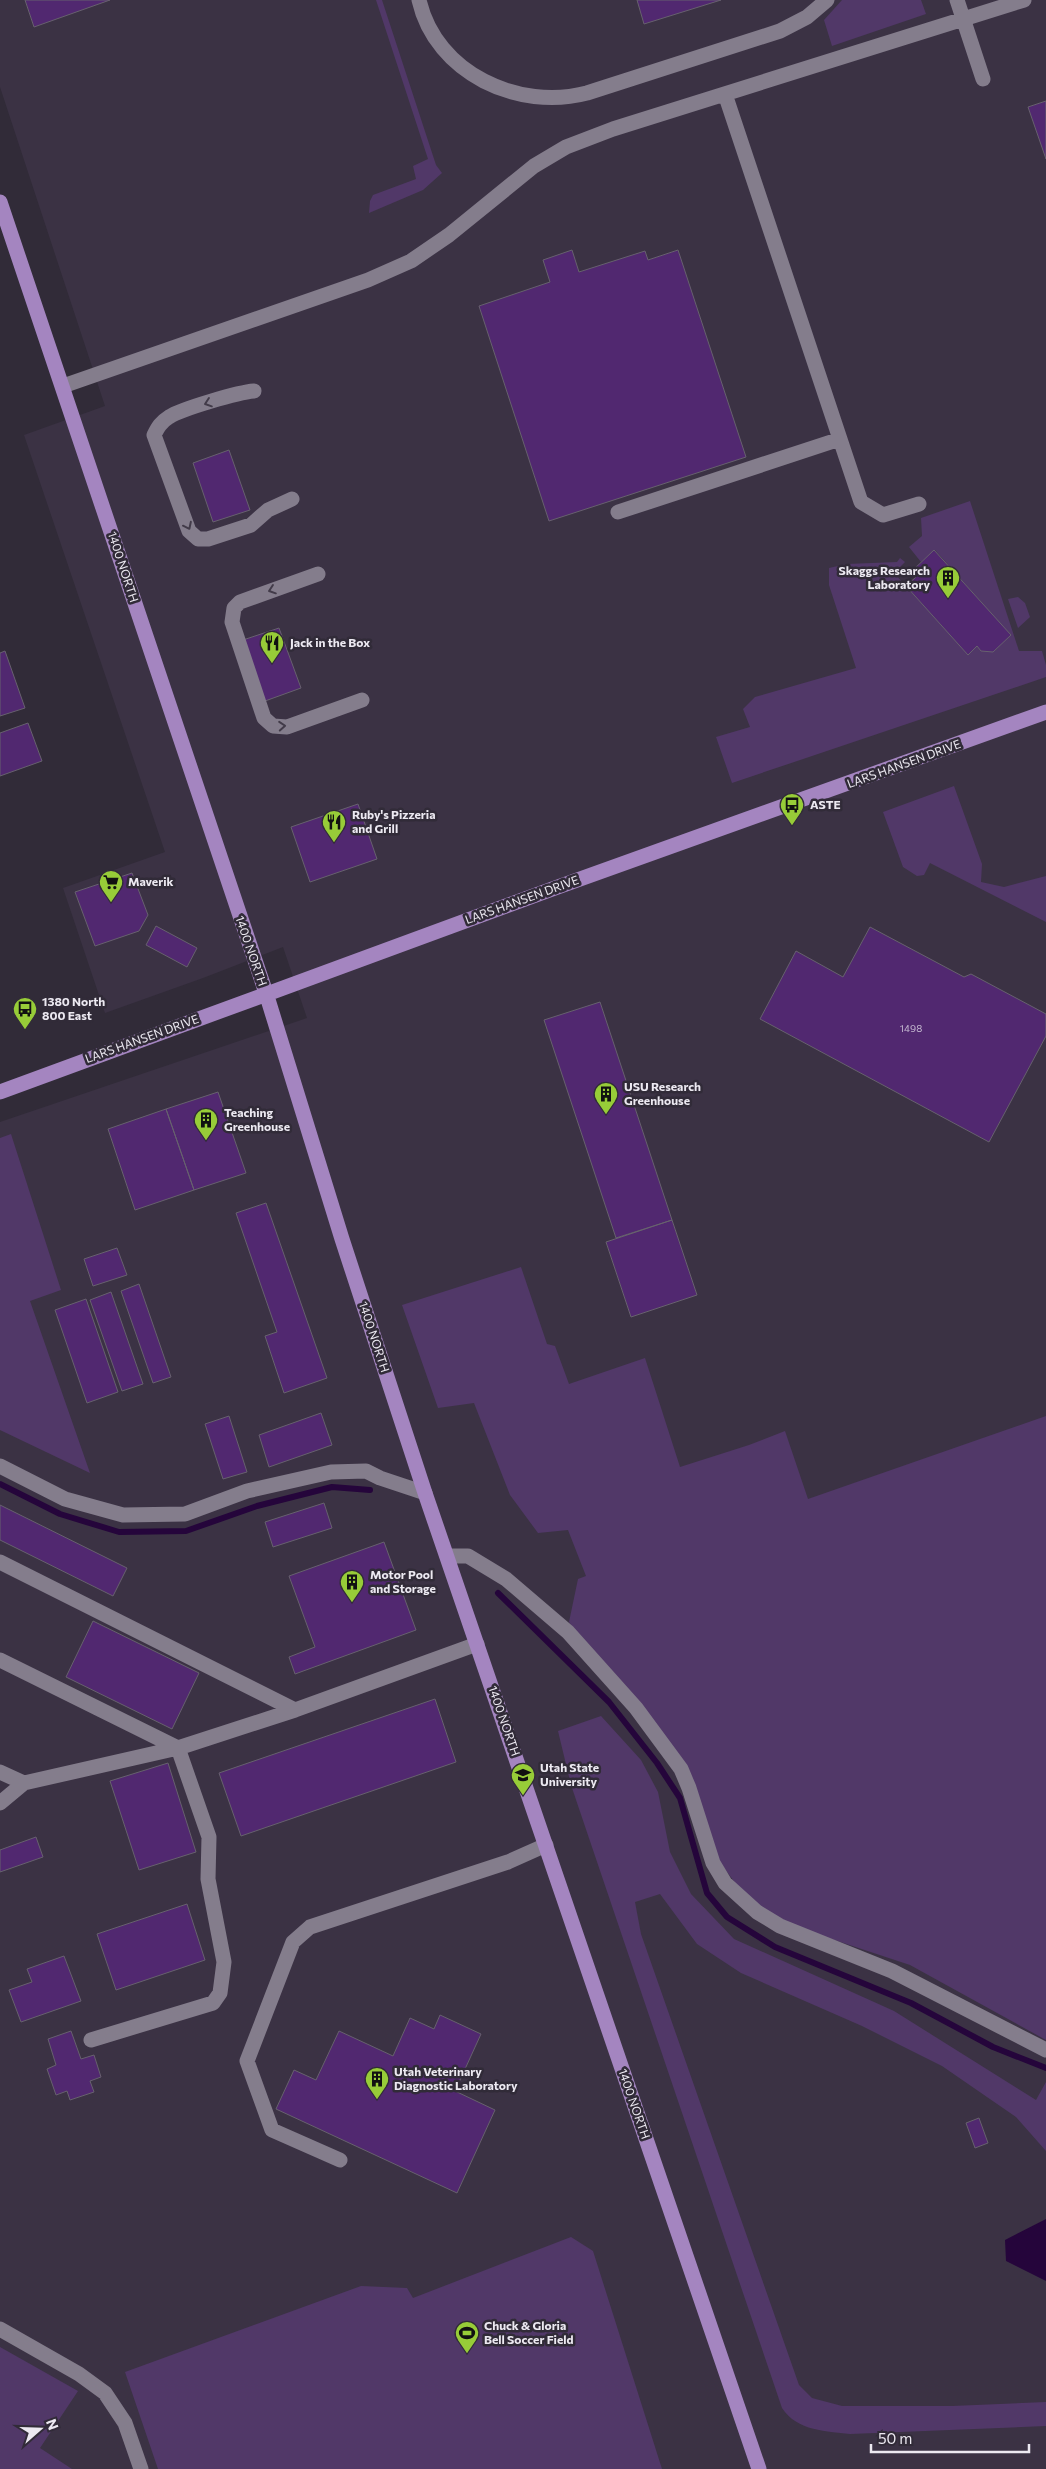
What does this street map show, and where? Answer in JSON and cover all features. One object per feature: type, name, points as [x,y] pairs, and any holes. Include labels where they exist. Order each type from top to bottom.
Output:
[{"type":"main road","name":"1400 NORTH","points":[[0,202],[266,993],[342,1239],[425,1493],[759,2469]]},
{"type":"main road","name":"LARS HANSEN DRIVE","points":[[0,1092],[266,993],[1046,712]]},
{"type":"street","points":[[419,0],[430,27],[442,46],[469,73],[505,91],[523,96],[558,99],[587,93],[780,31],[807,17],[827,0]]},
{"type":"street","points":[[957,0],[984,79]]},
{"type":"street","points":[[63,386],[368,280],[411,261],[449,235],[534,166],[566,148],[613,130],[1024,0]]},
{"type":"street","points":[[725,94],[861,502],[883,515],[919,504]]},
{"type":"street","points":[[254,390],[242,392],[170,416],[159,425],[154,435],[189,531],[198,539],[208,539],[251,525],[268,510],[292,499]]},
{"type":"street","points":[[618,512],[840,439]]},
{"type":"street","points":[[318,574],[240,602],[234,608],[232,622],[264,718],[273,726],[287,727],[362,700]]},
{"type":"street","points":[[0,1466],[65,1500],[123,1515],[185,1514],[247,1491],[331,1472],[366,1471],[425,1493]]},
{"type":"street","points":[[447,1556],[468,1556],[506,1579],[568,1632],[636,1708],[681,1769],[713,1863],[725,1883],[757,1912],[780,1926],[892,1971],[1046,2050]]},
{"type":"street","points":[[0,1562],[295,1710]]},
{"type":"street","points":[[0,1803],[24,1783],[178,1748],[295,1710],[477,1644]]},
{"type":"street","points":[[0,1660],[178,1748],[209,1838],[208,1879],[224,1962],[220,1992],[213,2003],[91,2040]]},
{"type":"street","points":[[0,1772],[24,1783]]},
{"type":"street","points":[[340,2160],[272,2130],[247,2061],[293,1942],[310,1927],[508,1862],[546,1845]]},
{"type":"street","points":[[0,2329],[79,2374],[105,2393],[126,2424],[141,2469]]},
{"type":"shaded area","name":"Utah State University","points":[[0,0],[1046,0],[1046,2469],[0,2469],[0,1122],[307,1018],[283,947],[105,1013],[63,888],[165,852],[24,435],[105,406],[0,87]]},
{"type":"shaded area","points":[[376,0],[382,0],[436,165],[442,173],[423,190],[369,213],[370,201],[373,195],[416,179],[413,166],[428,159]]},
{"type":"shaded area","points":[[842,0],[921,0],[926,14],[832,46],[824,20]]},
{"type":"shaded area","points":[[970,501],[1019,651],[1042,651],[1046,665],[1046,677],[732,783],[716,737],[750,727],[743,709],[755,697],[856,668],[829,585],[829,568],[847,564],[897,562],[900,558],[905,562],[894,573],[968,654],[977,646],[1010,635],[935,550],[921,562],[909,547],[922,536],[921,518]]},
{"type":"shaded area","points":[[1018,597],[1025,603],[1030,617],[1018,628],[1008,599]]},
{"type":"shaded area","points":[[954,786],[982,864],[981,882],[1004,887],[1046,876],[1046,922],[930,863],[924,875],[917,876],[903,867],[883,812]]},
{"type":"shaded area","points":[[11,1134],[61,1290],[30,1301],[90,1473],[0,1430],[0,1138]]},
{"type":"shaded area","points":[[521,1267],[547,1344],[555,1346],[569,1384],[645,1358],[680,1467],[749,1445],[785,1431],[808,1499],[1046,1416],[1046,2040],[910,1965],[798,1928],[767,1912],[739,1888],[718,1860],[702,1808],[569,1622],[578,1579],[586,1576],[568,1530],[538,1533],[510,1495],[474,1403],[438,1408],[402,1305]]},
{"type":"shaded area","points":[[601,1716],[641,1760],[658,1792],[670,1852],[691,1894],[734,1939],[894,2011],[1036,2100],[1046,2082],[1046,2151],[1016,2117],[942,2066],[862,2026],[741,1973],[697,1944],[660,1894],[635,1902],[641,1934],[799,2385],[812,2398],[842,2406],[952,2406],[1046,2402],[1046,2426],[850,2434],[821,2431],[804,2426],[788,2416],[782,2408],[571,1785],[558,1731]]},
{"type":"shaded area","points":[[1046,2219],[1046,2281],[1006,2261],[1005,2240]]},
{"type":"shaded area","points":[[571,2237],[593,2251],[662,2469],[158,2469],[125,2372],[361,2286],[407,2288],[413,2298]]},
{"type":"shaded area","points":[[0,2347],[78,2391],[40,2448],[72,2469],[0,2469]]},
{"type":"building","points":[[25,0],[110,0],[34,27]]},
{"type":"building","points":[[637,0],[721,0],[644,24]]},
{"type":"building","points":[[1046,101],[1046,159],[1028,107]]},
{"type":"building","points":[[572,250],[579,272],[645,251],[648,260],[678,250],[746,457],[549,521],[479,306],[550,282],[543,260]]},
{"type":"building","points":[[229,450],[250,510],[213,522],[193,463]]},
{"type":"building","name":"Skaggs Research Laboratory","points":[[934,550],[1011,635],[993,652],[981,651],[977,646],[968,655],[906,586],[916,577],[911,572]]},
{"type":"building","name":"Jack in the Box","points":[[279,628],[301,688],[265,701],[243,640]]},
{"type":"building","points":[[5,651],[25,708],[0,716],[0,653]]},
{"type":"building","points":[[28,723],[42,761],[0,776],[0,733]]},
{"type":"building","name":"Ruby's Pizzeria and Grill","points":[[358,804],[377,859],[310,882],[291,827]]},
{"type":"building","name":"Maverik","points":[[132,873],[148,915],[139,931],[95,946],[75,892]]},
{"type":"building","name":"Maverik","points":[[156,926],[197,948],[187,967],[146,945]]},
{"type":"building","points":[[870,927],[964,977],[971,974],[1046,1014],[1046,1036],[989,1142],[760,1019],[796,951],[843,977]]},
{"type":"building","name":"USU Research Greenhouse","points":[[600,1002],[672,1220],[616,1238],[544,1020]]},
{"type":"building","name":"Teaching Greenhouse","points":[[218,1092],[246,1173],[194,1190],[166,1109]]},
{"type":"building","points":[[166,1109],[194,1190],[135,1210],[108,1129]]},
{"type":"building","points":[[266,1203],[327,1378],[284,1393],[265,1336],[277,1332],[236,1213]]},
{"type":"building","points":[[672,1220],[697,1295],[631,1317],[606,1242]]},
{"type":"building","points":[[117,1248],[127,1275],[93,1286],[84,1259]]},
{"type":"building","points":[[139,1284],[171,1377],[153,1383],[121,1291]]},
{"type":"building","points":[[111,1292],[143,1384],[122,1391],[90,1300]]},
{"type":"building","points":[[86,1299],[118,1392],[87,1403],[55,1310]]},
{"type":"building","points":[[321,1413],[332,1445],[269,1467],[259,1435]]},
{"type":"building","points":[[229,1416],[247,1472],[223,1479],[205,1424]]},
{"type":"building","points":[[324,1503],[332,1528],[273,1547],[265,1522]]},
{"type":"building","points":[[0,1505],[127,1568],[113,1596],[0,1540]]},
{"type":"building","name":"Motor Pool and Storage","points":[[384,1542],[416,1630],[295,1674],[289,1657],[315,1647],[289,1576]]},
{"type":"building","points":[[93,1621],[199,1673],[172,1729],[66,1677]]},
{"type":"building","points":[[435,1699],[456,1762],[241,1836],[219,1773]]},
{"type":"building","points":[[168,1763],[196,1852],[139,1870],[110,1781]]},
{"type":"building","points":[[36,1837],[43,1857],[0,1872],[0,1850]]},
{"type":"building","points":[[187,1904],[205,1960],[116,1990],[97,1934]]},
{"type":"building","points":[[64,1956],[81,2001],[21,2022],[9,1990],[32,1982],[27,1969]]},
{"type":"building","name":"Utah Veterinary Diagnostic Laboratory","points":[[440,2015],[481,2034],[455,2091],[495,2110],[457,2193],[276,2109],[294,2070],[316,2080],[339,2031],[393,2056],[410,2018],[434,2029]]},
{"type":"building","points":[[71,2031],[81,2059],[94,2055],[101,2077],[90,2081],[94,2092],[70,2100],[67,2091],[56,2095],[47,2069],[56,2065],[48,2039]]},
{"type":"building","points":[[979,2118],[988,2143],[975,2148],[966,2123]]},
{"type":"waterway","points":[[0,1484],[60,1514],[119,1532],[186,1531],[257,1506],[332,1487],[370,1490]]},
{"type":"waterway","points":[[498,1593],[609,1702],[657,1763],[680,1798],[707,1893],[727,1917],[775,1947],[911,2003],[993,2047],[1046,2068]]},
{"type":"place","name":"Skaggs Research Laboratory","points":[[948,599]]},
{"type":"place","name":"Jack in the Box","points":[[272,664]]},
{"type":"place","name":"ASTE","points":[[792,826]]},
{"type":"place","name":"Ruby's Pizzeria and Grill","points":[[334,843]]},
{"type":"place","name":"Maverik","points":[[111,903]]},
{"type":"place","name":"1380 North 800 East","points":[[25,1030]]},
{"type":"place","name":"USU Research Greenhouse","points":[[606,1115]]},
{"type":"place","name":"Teaching Greenhouse","points":[[206,1141]]},
{"type":"place","name":"Motor Pool and Storage","points":[[352,1603]]},
{"type":"place","name":"Utah State University","points":[[523,1796]]},
{"type":"place","name":"Utah Veterinary Diagnostic Laboratory","points":[[377,2100]]},
{"type":"place","name":"Chuck & Gloria Bell Soccer Field","points":[[467,2354]]}]
